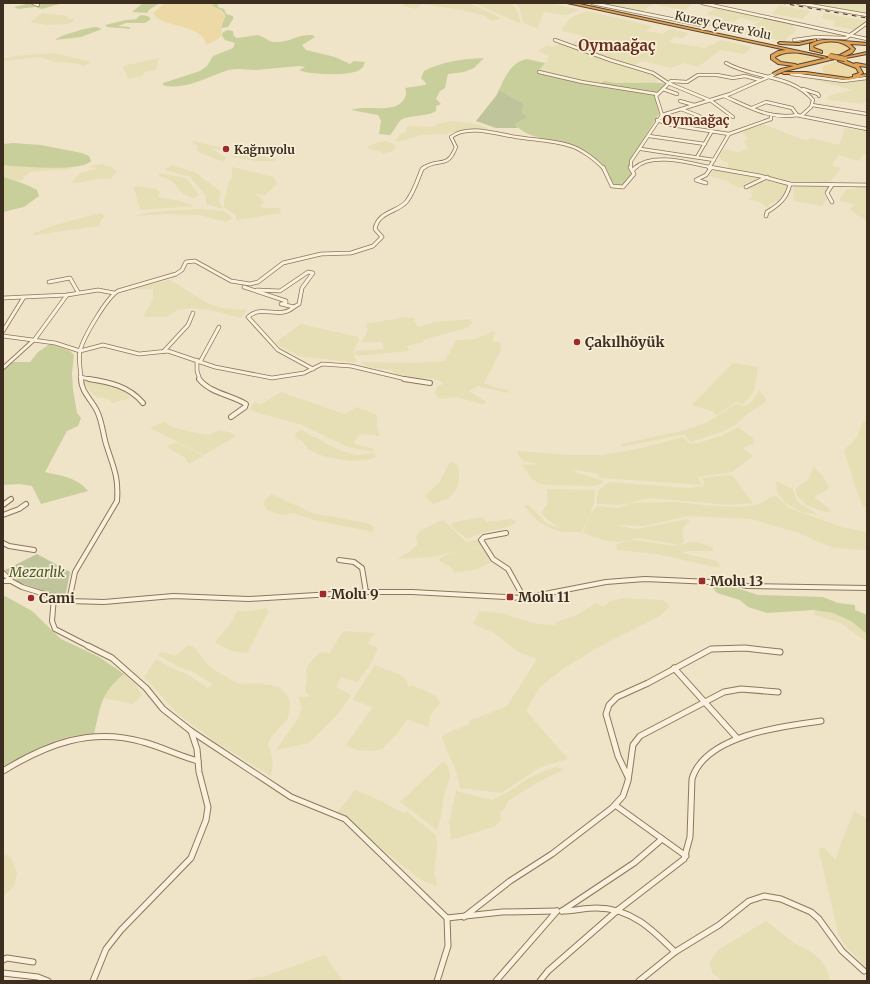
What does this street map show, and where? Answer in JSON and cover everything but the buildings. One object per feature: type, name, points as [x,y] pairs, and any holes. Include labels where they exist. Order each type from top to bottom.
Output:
[{"type":"highway","name":"Kuzey Çevre Yolu","points":[[570,3],[727,35],[825,57]]},
{"type":"highway","name":"Kuzey Çevre Yolu","points":[[577,3],[831,58]]},
{"type":"highway","points":[[727,35],[788,44],[824,39],[867,44]]},
{"type":"highway","points":[[727,35],[757,44],[768,51],[769,58],[780,67],[775,74]]},
{"type":"highway","points":[[831,58],[814,50],[810,46],[817,42],[827,40],[842,42],[851,47],[852,52],[843,58]]},
{"type":"highway","points":[[813,63],[785,64],[776,61],[773,57],[775,54],[784,51],[843,58],[867,65]]},
{"type":"highway","points":[[775,74],[783,70],[866,52]]},
{"type":"highway","points":[[775,74],[831,58],[843,58],[858,67],[861,73],[853,77],[841,78],[827,74],[820,68],[831,58]]},
{"type":"highway","points":[[775,74],[806,73],[848,79],[867,75]]},
{"type":"street","points":[[33,3],[38,5]]},
{"type":"street","points":[[592,3],[701,25]]},
{"type":"street","points":[[702,3],[867,39]]},
{"type":"street","points":[[798,3],[867,15]]},
{"type":"street","points":[[794,40],[816,37],[844,39],[851,36],[867,23]]},
{"type":"street","points":[[555,40],[610,60],[652,73],[668,83],[709,100],[733,117]]},
{"type":"street","points":[[726,63],[817,93],[819,96]]},
{"type":"street","points":[[539,72],[582,82],[657,94],[668,83],[673,81],[687,82],[698,75],[719,75],[733,78],[743,76],[760,80]]},
{"type":"street","points":[[786,73],[844,81],[867,78]]},
{"type":"street","points":[[238,283],[250,284],[258,282],[273,269],[295,259],[321,254],[346,255],[366,249],[379,242],[382,237],[375,230],[376,223],[388,212],[407,202],[422,169],[451,159],[456,147],[451,135],[457,132],[487,131],[516,137],[543,138],[568,144],[580,150],[600,164],[606,171],[612,185],[615,188],[624,186],[634,174],[630,167],[631,161],[641,149],[662,115],[723,96],[775,74]]},
{"type":"street","points":[[798,87],[812,98],[812,105],[800,116]]},
{"type":"street","points":[[663,89],[677,94]]},
{"type":"street","points":[[657,94],[657,101],[662,115]]},
{"type":"street","points":[[723,96],[771,117],[786,118],[800,116],[867,129]]},
{"type":"street","points":[[680,101],[694,105]]},
{"type":"street","points":[[752,108],[766,102],[792,109],[800,116]]},
{"type":"street","points":[[812,105],[867,114]]},
{"type":"street","points":[[681,109],[699,116],[704,120]]},
{"type":"street","points":[[658,120],[671,125],[736,134],[743,129],[763,124],[770,120],[771,117]]},
{"type":"street","points":[[697,157],[712,131]]},
{"type":"street","points":[[706,183],[696,180],[706,175],[729,134]]},
{"type":"street","points":[[649,136],[705,144]]},
{"type":"street","points":[[641,149],[714,160]]},
{"type":"street","points":[[632,171],[642,162],[657,159],[691,163],[710,168],[767,177],[790,184],[867,185]]},
{"type":"street","points":[[746,187],[767,177]]},
{"type":"street","points":[[766,216],[768,212],[778,207],[786,198],[790,184]]},
{"type":"street","points":[[832,185],[827,193],[832,202]]},
{"type":"street","points":[[3,298],[67,295],[78,292],[98,290],[114,293],[176,274],[182,270],[186,262],[189,260],[194,260],[222,277],[238,283],[248,290],[285,301],[286,303],[280,304],[294,308]]},
{"type":"street","points":[[244,287],[277,293],[308,272],[313,272],[302,287],[299,294],[299,304],[289,312],[254,312],[248,317],[278,350],[314,369]]},
{"type":"street","points":[[49,282],[70,278],[78,292]]},
{"type":"street","points":[[70,600],[75,572],[117,501],[118,490],[116,469],[106,444],[98,412],[85,394],[81,386],[80,377],[80,351],[94,322],[114,293]]},
{"type":"street","points":[[3,368],[35,339],[67,295]]},
{"type":"street","points":[[3,331],[24,297]]},
{"type":"street","points":[[164,351],[188,325],[193,313]]},
{"type":"street","points":[[219,327],[199,361],[196,373],[201,382],[210,388],[246,404],[245,407],[231,417]]},
{"type":"street","points":[[3,336],[56,342],[80,351],[100,345],[139,354],[164,351],[220,368],[272,378],[301,374],[324,364],[351,366],[430,383]]},
{"type":"street","points":[[80,377],[121,388],[137,396],[143,403]]},
{"type":"street","points":[[3,505],[11,499]]},
{"type":"street","points":[[3,515],[19,509],[26,504]]},
{"type":"street","points":[[506,534],[484,537],[481,540],[493,559],[508,569],[524,598]]},
{"type":"street","points":[[3,543],[9,546],[34,550]]},
{"type":"street","points":[[338,560],[353,561],[360,565],[362,568],[366,592]]},
{"type":"street","points":[[3,573],[11,581]]},
{"type":"street","points":[[3,581],[11,581],[54,597],[70,600],[104,602],[173,596],[243,599],[366,592],[412,592],[524,598],[606,582],[645,579],[733,583],[747,586],[867,588]]},
{"type":"street","points":[[54,597],[52,621],[55,629],[112,658],[146,688],[163,709],[191,731],[291,797],[345,819],[447,918],[449,930],[448,946],[436,981]]},
{"type":"street","points":[[628,778],[615,747],[606,714],[608,708],[621,694],[648,683],[705,651],[715,648],[750,648],[780,652]]},
{"type":"street","points":[[674,668],[737,738]]},
{"type":"street","points":[[464,917],[510,881],[548,857],[600,819],[615,805],[623,796],[628,778],[632,748],[636,740],[642,734],[720,693],[732,690],[778,692]]},
{"type":"street","points":[[540,981],[548,971],[619,909],[680,863],[686,856],[691,830],[692,782],[694,773],[705,760],[737,738],[756,731],[821,721]]},
{"type":"street","points":[[94,981],[106,949],[121,930],[191,858],[197,846],[200,833],[206,820],[208,807],[198,761],[197,749],[191,731]]},
{"type":"street","points":[[3,771],[53,744],[75,737],[96,735],[142,742],[184,758],[198,761]]},
{"type":"street","points":[[615,805],[686,856]]},
{"type":"street","points":[[662,839],[634,863],[562,911],[595,908],[619,909],[632,914],[675,952]]},
{"type":"street","points":[[639,981],[642,977],[675,952],[719,925],[749,901],[759,896],[770,896],[796,904],[815,915],[842,951],[864,971]]},
{"type":"street","points":[[447,918],[510,911],[557,911],[496,981]]},
{"type":"street","points":[[3,960],[6,958],[33,962]]},
{"type":"street","points":[[3,973],[38,977],[48,981]]},
{"type":"shaded area","points":[[389,3],[469,3],[501,18],[493,21],[483,15],[466,11],[422,4],[416,9],[402,6],[405,4]]},
{"type":"shaded area","points":[[474,3],[512,3],[516,8],[521,24]]},
{"type":"shaded area","points":[[515,3],[550,3],[579,10],[566,15],[544,12],[537,28],[523,23],[520,9]]},
{"type":"shaded area","points":[[598,3],[693,3],[684,11],[654,4],[641,12]]},
{"type":"shaded area","points":[[801,3],[867,3],[867,14],[843,9]]},
{"type":"shaded area","points":[[779,5],[810,11],[803,19],[772,14]]},
{"type":"shaded area","points":[[717,7],[763,17],[757,22],[740,18],[734,22],[727,21],[744,25],[740,32],[703,25],[711,17],[722,20],[723,18],[706,14]]},
{"type":"shaded area","points":[[587,11],[652,26],[646,31],[663,34],[670,29],[689,33],[682,38],[674,37],[669,42],[705,48],[721,40],[752,47],[744,54],[720,50],[698,67],[684,63],[671,68],[642,61],[634,66],[572,44],[584,36],[562,31],[562,28],[570,18]]},
{"type":"shaded area","points":[[42,13],[68,16],[67,18],[76,20],[68,24],[46,25],[30,22]]},
{"type":"shaded area","points":[[824,13],[867,22],[856,30],[833,26],[835,21],[821,18]]},
{"type":"shaded area","points":[[765,18],[794,25],[793,27],[797,29],[785,41],[741,33]]},
{"type":"shaded area","points":[[564,42],[626,65],[625,67],[657,77],[658,80],[657,82],[636,82],[624,84],[604,81],[601,84],[538,71],[547,61],[549,56],[538,51],[547,45],[553,47]]},
{"type":"shaded area","points":[[54,53],[91,62],[84,66],[74,63],[55,62],[40,57],[3,61],[3,59],[15,56]]},
{"type":"shaded area","points":[[159,58],[156,70],[145,72],[142,76],[128,79],[123,66]]},
{"type":"shaded area","points":[[817,77],[844,82],[867,79],[867,100],[863,104],[828,100],[827,98],[831,95],[853,90],[814,80]]},
{"type":"shaded area","points":[[454,121],[476,124],[490,129],[461,130],[445,134],[420,135],[399,142],[394,140],[398,138],[400,134],[407,132],[406,128],[409,126],[433,127],[441,123]]},
{"type":"shaded area","points":[[763,124],[801,139],[808,140],[810,138],[839,145],[845,128],[867,131],[867,155],[864,154],[859,161],[838,155],[832,166],[841,168],[831,181],[827,182],[793,182],[726,169],[729,164],[721,160],[719,157],[724,149],[739,152],[748,148],[744,142],[748,138],[741,132]]},
{"type":"shaded area","points":[[386,141],[395,145],[394,151],[383,154],[378,150],[367,149],[369,146],[378,142]]},
{"type":"shaded area","points":[[192,142],[227,149],[225,151],[210,148],[227,158],[223,162],[199,152],[196,149],[199,147]]},
{"type":"shaded area","points":[[237,153],[254,154],[277,159],[274,161],[256,161],[231,157]]},
{"type":"shaded area","points":[[102,164],[113,168],[113,170],[117,170],[111,179],[98,179],[77,183],[72,182],[80,173],[98,168],[88,167]]},
{"type":"shaded area","points":[[3,165],[33,168],[75,166],[70,169],[30,172],[20,181],[3,177]]},
{"type":"shaded area","points":[[172,165],[196,173],[221,192],[219,201],[223,209],[206,204],[206,195],[190,177],[165,170]]},
{"type":"shaded area","points":[[232,167],[274,177],[277,184],[265,195],[254,193],[265,202],[260,206],[263,208],[280,208],[281,213],[236,220],[236,215],[224,207],[228,184],[232,177]]},
{"type":"shaded area","points":[[714,170],[724,170],[765,177],[739,188],[724,180],[710,176]]},
{"type":"shaded area","points":[[158,173],[186,178],[199,195],[193,198],[182,193],[172,181],[160,176]]},
{"type":"shaded area","points":[[767,178],[789,186],[788,192],[779,202],[776,201],[769,205],[771,209],[759,202],[748,199],[752,197],[751,194],[753,192],[749,187]]},
{"type":"shaded area","points":[[794,184],[829,185],[824,195],[827,198],[822,206],[793,201]]},
{"type":"shaded area","points":[[137,186],[156,189],[160,192],[158,196],[161,198],[176,200],[195,206],[140,210],[134,188]]},
{"type":"shaded area","points":[[856,186],[867,186],[867,219],[864,220],[850,210],[854,205],[839,200],[847,189],[855,189]]},
{"type":"shaded area","points":[[199,209],[223,211],[229,214],[232,219],[225,222],[200,215],[165,214],[131,216],[152,212]]},
{"type":"shaded area","points":[[100,213],[106,216],[101,219],[99,226],[36,235],[32,234],[55,225]]},
{"type":"shaded area","points":[[170,280],[209,304],[223,308],[247,310],[240,318],[211,310],[191,308],[177,310],[167,317],[143,317],[153,299],[153,289],[126,290]]},
{"type":"shaded area","points":[[405,317],[413,318],[418,327],[435,322],[469,319],[473,323],[466,328],[407,346],[409,351],[359,356],[355,354],[356,351],[384,349],[382,342],[362,342],[368,330],[366,324]]},
{"type":"shaded area","points":[[301,324],[358,337],[359,339],[353,352],[357,363],[299,356],[279,346],[276,342]]},
{"type":"shaded area","points":[[494,331],[493,342],[500,342],[501,350],[484,383],[497,388],[507,389],[509,391],[507,393],[478,386],[469,391],[485,401],[485,403],[482,404],[457,397],[440,399],[435,394],[437,387],[443,384],[440,381],[428,378],[411,379],[398,376],[391,370],[367,367],[361,362],[412,363],[445,361],[456,340],[476,339]]},
{"type":"shaded area","points":[[733,363],[758,367],[754,391],[747,401],[742,404],[736,402],[717,415],[711,411],[692,405]]},
{"type":"shaded area","points":[[85,379],[120,389],[126,392],[130,398],[113,403],[106,398],[98,398],[82,380]]},
{"type":"shaded area","points":[[759,390],[766,399],[765,403],[750,412],[735,425],[719,433],[690,442],[685,435],[681,435],[621,447],[621,444],[682,431],[706,423],[736,404],[747,405],[753,400]]},
{"type":"shaded area","points":[[281,392],[344,414],[357,407],[377,415],[377,427],[380,436],[363,434],[358,436],[354,444],[374,449],[373,452],[348,447],[302,425],[258,413],[250,409],[255,402],[261,404]]},
{"type":"shaded area","points":[[867,420],[867,507],[863,506],[856,489],[844,450],[857,437],[863,422]]},
{"type":"shaded area","points":[[164,422],[172,427],[192,432],[208,435],[220,430],[236,436],[204,455],[150,428]]},
{"type":"shaded area","points":[[738,427],[753,438],[754,443],[743,448],[753,456],[732,472],[698,477],[702,485],[603,478],[598,477],[599,474],[571,469],[578,473],[604,481],[598,485],[590,486],[547,485],[538,483],[531,478],[522,465],[538,464],[524,461],[518,455],[518,451],[570,455],[602,455],[642,448],[683,437],[689,443],[698,443],[721,436]]},
{"type":"shaded area","points":[[301,430],[341,451],[357,455],[374,453],[377,457],[366,460],[349,461],[323,456],[308,449],[302,441],[295,437],[296,433]]},
{"type":"shaded area","points":[[176,442],[203,456],[189,464],[184,457],[167,447]]},
{"type":"shaded area","points":[[450,462],[456,464],[459,470],[457,489],[447,499],[433,504],[425,496],[439,483]]},
{"type":"shaded area","points":[[814,467],[823,476],[829,487],[827,490],[814,497],[828,508],[830,511],[828,513],[808,506],[797,496],[796,488],[808,480]]},
{"type":"shaded area","points":[[726,475],[733,476],[753,503],[729,505],[650,498],[620,505],[597,504],[598,491],[609,482],[689,488],[703,486],[704,481],[701,478]]},
{"type":"shaded area","points":[[776,481],[793,489],[797,501],[818,515],[802,512],[785,503],[777,492]]},
{"type":"shaded area","points":[[547,489],[595,490],[594,504],[582,532],[563,532],[550,528],[539,522],[524,506],[528,505],[548,524],[560,528],[541,513],[548,503]]},
{"type":"shaded area","points":[[272,494],[312,513],[372,525],[374,529],[373,532],[314,520],[293,513],[283,515],[267,510],[264,505],[265,500]]},
{"type":"shaded area","points":[[775,495],[789,508],[842,527],[867,532],[867,550],[833,548],[796,532],[751,519],[687,516],[645,526],[613,525],[637,529],[687,519],[690,522],[684,526],[682,532],[684,542],[679,545],[639,538],[620,542],[606,541],[583,533],[590,514],[597,506],[618,508],[630,503],[677,502],[713,506],[743,507],[759,504]]},
{"type":"shaded area","points":[[483,517],[487,522],[512,519],[517,522],[507,527],[478,534],[467,539],[451,526],[452,523]]},
{"type":"shaded area","points":[[443,520],[466,542],[479,539],[483,546],[473,549],[484,547],[492,562],[475,570],[454,572],[451,567],[439,561],[439,559],[448,554],[463,550],[432,557],[397,559],[411,551],[418,544],[416,536],[421,530]]},
{"type":"shaded area","points":[[633,540],[675,546],[692,542],[701,543],[713,548],[713,551],[692,551],[683,553],[717,561],[721,567],[714,567],[656,554],[617,550],[616,544]]},
{"type":"shaded area","points":[[624,598],[662,600],[667,603],[669,607],[660,616],[595,649],[563,669],[539,688],[526,711],[568,759],[541,767],[501,793],[460,788],[457,774],[442,738],[443,735],[469,724],[469,721],[507,706],[537,659],[519,652],[494,633],[473,624],[480,611],[501,613],[537,624],[556,625],[555,622],[577,615],[596,603],[603,607],[611,601]]},
{"type":"shaded area","points":[[266,608],[269,611],[247,653],[232,651],[215,642],[231,623],[237,611],[251,611]]},
{"type":"shaded area","points":[[814,610],[828,612],[847,618],[867,634],[867,642],[841,623],[814,615]]},
{"type":"shaded area","points":[[343,631],[375,633],[367,644],[378,648],[370,665],[357,682],[341,677],[336,687],[351,695],[338,714],[309,743],[276,750],[300,716],[302,707],[298,697],[311,697],[306,693],[305,689],[307,680],[306,671],[308,665],[320,652],[330,653]]},
{"type":"shaded area","points":[[187,646],[193,646],[210,667],[233,681],[240,684],[254,683],[272,685],[280,688],[288,696],[290,706],[288,718],[272,736],[268,744],[273,762],[271,776],[216,742],[178,714],[144,677],[156,659],[188,675],[208,688],[212,684],[195,673],[179,667],[158,655],[162,652],[176,656]]},
{"type":"shaded area","points":[[375,665],[400,675],[406,680],[409,688],[412,685],[436,696],[440,703],[430,715],[429,727],[407,719],[396,735],[382,749],[371,751],[357,750],[346,745],[373,707],[352,700]]},
{"type":"shaded area","points":[[124,674],[136,685],[142,695],[133,704],[102,698],[112,685]]},
{"type":"shaded area","points":[[444,761],[448,767],[450,776],[437,830],[400,802]]},
{"type":"shaded area","points":[[555,767],[563,770],[538,782],[507,802],[505,809],[500,813],[501,820],[496,826],[451,840],[449,822],[456,791],[492,800],[508,792],[529,778]]},
{"type":"shaded area","points":[[355,790],[404,813],[406,811],[436,835],[437,848],[434,873],[437,886],[423,881],[367,836],[350,819],[337,813]]},
{"type":"shaded area","points":[[854,811],[867,819],[867,972],[861,962],[844,944],[838,933],[819,850],[820,848],[825,848],[835,860]]},
{"type":"shaded area","points":[[3,854],[11,857],[17,872],[15,885],[3,897]]},
{"type":"shaded area","points":[[766,921],[794,943],[810,951],[821,960],[827,970],[830,981],[723,981],[713,974],[709,963],[718,950]]},
{"type":"shaded area","points":[[325,955],[343,981],[242,981],[262,977]]},
{"type":"green space","points":[[30,3],[63,3],[42,9],[35,7],[18,9],[14,7]]},
{"type":"green space","points":[[143,3],[160,3],[150,9],[147,13],[132,12]]},
{"type":"green space","points":[[213,3],[218,3],[218,7],[224,9],[226,14],[233,16],[233,19],[228,27],[221,28],[225,15],[221,10],[212,6]]},
{"type":"green space","points":[[141,15],[148,16],[151,19],[145,23],[126,23],[118,26],[129,27],[131,29],[107,27],[105,25],[137,19]]},
{"type":"green space","points":[[97,27],[102,29],[81,37],[55,40],[75,32]]},
{"type":"green space","points":[[228,30],[233,31],[234,36],[237,38],[258,35],[275,42],[312,35],[315,37],[302,45],[306,50],[335,57],[350,64],[354,61],[365,62],[363,67],[358,71],[351,73],[321,74],[304,72],[299,70],[305,67],[299,66],[256,70],[236,69],[227,70],[186,85],[163,85],[163,83],[200,71],[207,66],[213,56],[233,48],[235,43],[225,40],[222,36],[223,32]]},
{"type":"green space","points":[[484,58],[474,68],[464,72],[448,74],[445,88],[440,91],[436,99],[441,104],[436,106],[436,111],[426,115],[410,117],[402,120],[390,135],[379,134],[381,121],[378,115],[351,110],[362,108],[388,108],[396,106],[404,100],[406,94],[405,88],[425,85],[426,83],[421,78],[424,71],[453,61]]},
{"type":"green space","points":[[527,59],[545,63],[538,71],[600,84],[604,81],[620,83],[666,84],[655,95],[659,114],[630,161],[629,168],[633,174],[623,185],[616,186],[612,184],[610,176],[603,165],[580,149],[565,143],[534,136],[520,129],[515,124],[528,117],[522,112],[524,104],[499,90],[509,71],[517,63]]},
{"type":"green space","points":[[499,90],[524,104],[522,112],[528,117],[515,124],[518,128],[496,128],[476,121]]},
{"type":"green space","points":[[13,143],[41,145],[82,153],[89,156],[91,161],[76,167],[63,168],[35,168],[3,165],[3,144]]},
{"type":"green space","points":[[3,177],[20,182],[37,190],[39,196],[24,207],[3,212]]},
{"type":"green space","points":[[50,344],[70,351],[74,355],[72,373],[73,389],[77,413],[81,418],[78,426],[67,431],[45,472],[74,480],[84,486],[88,491],[41,504],[32,486],[19,484],[3,485],[3,369],[13,362],[30,362],[38,352]]},
{"type":"green space","name":"Mezarlık","points":[[37,554],[70,572],[65,598],[18,582],[5,570]]},
{"type":"green space","points":[[715,585],[734,587],[758,595],[823,597],[838,603],[855,605],[855,610],[867,615],[867,634],[851,621],[833,613],[814,610],[767,613],[748,607],[740,600],[717,593],[713,588]]},
{"type":"green space","points":[[3,595],[32,611],[61,639],[99,657],[124,674],[110,687],[106,694],[100,708],[94,734],[70,737],[46,744],[3,767]]},
{"type":"sand","points":[[165,3],[213,3],[212,6],[221,10],[221,13],[226,16],[221,26],[222,35],[217,40],[206,45],[203,38],[198,33],[190,29],[164,22],[157,18],[153,13]]},
{"type":"sand","points":[[833,41],[847,45],[852,50],[843,55],[837,56],[821,52],[812,46],[818,42]]},
{"type":"sand","points":[[784,52],[826,59],[798,64],[784,63],[778,61],[775,57]]},
{"type":"sand","points":[[837,61],[855,66],[860,72],[852,77],[842,78],[823,71],[823,66]]},
{"type":"railway","points":[[781,3],[867,18]]},
{"type":"place","name":"Kağnıyolu","points":[[226,149]]},
{"type":"place","name":"Çakılhöyük","points":[[577,342]]},
{"type":"place","name":"Molu 13","points":[[702,581]]},
{"type":"place","name":"Molu 9","points":[[323,594]]},
{"type":"place","name":"Molu 11","points":[[510,597]]},
{"type":"place","name":"Cami","points":[[31,598]]},
{"type":"district","name":"Oymaağaç","points":[[617,45]]},
{"type":"district","name":"Oymaağaç","points":[[696,120]]}]
